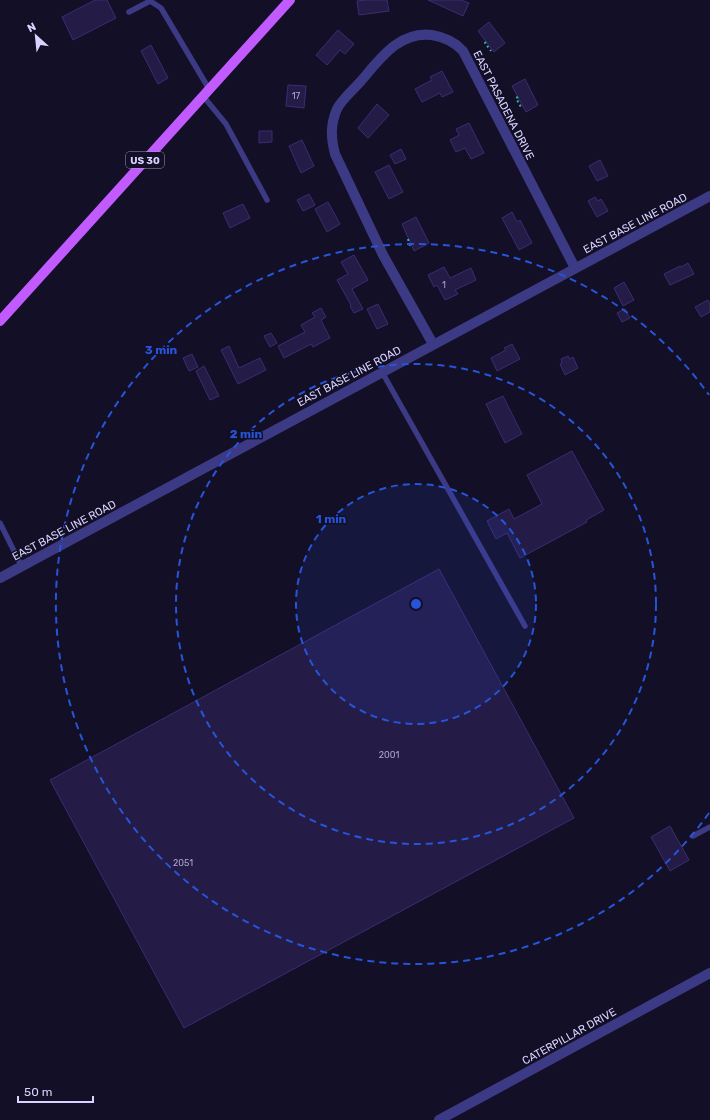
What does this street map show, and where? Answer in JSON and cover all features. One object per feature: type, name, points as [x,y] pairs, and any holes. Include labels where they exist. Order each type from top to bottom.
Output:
[{"type":"main road","name":"US 30","points":[[0,321],[290,0]]},
{"type":"street","name":"EAST PASADENA DRIVE","points":[[433,344],[383,255],[335,154],[331,140],[332,126],[338,108],[388,50],[404,39],[423,34],[440,36],[453,42],[464,51],[575,268]]},
{"type":"street","name":"EAST BASE LINE ROAD","points":[[0,578],[710,196]]},
{"type":"street","name":"CATERPILLAR DRIVE","points":[[439,1120],[710,973]]},
{"type":"lane","points":[[129,12],[150,1],[161,8],[206,93],[246,159],[267,200]]},
{"type":"lane","points":[[382,372],[525,626]]},
{"type":"lane","points":[[0,523],[22,566]]},
{"type":"lane","points":[[693,836],[710,826]]},
{"type":"path","points":[[486,42],[485,43],[491,51]]},
{"type":"path","points":[[518,97],[516,98],[522,109]]},
{"type":"path","points":[[408,239],[410,246]]},
{"type":"building","points":[[95,0],[107,0],[116,18],[73,40],[62,17]]},
{"type":"building","points":[[387,0],[389,11],[359,15],[357,1]]},
{"type":"building","points":[[428,0],[461,0],[469,3],[463,16]]},
{"type":"building","points":[[489,22],[505,43],[494,52],[478,31]]},
{"type":"building","points":[[338,30],[354,44],[345,54],[340,50],[327,65],[316,55]]},
{"type":"building","points":[[151,45],[168,78],[158,84],[141,51]]},
{"type":"building","points":[[442,71],[453,92],[442,97],[440,93],[422,102],[415,89],[432,80],[430,77]]},
{"type":"building","points":[[525,79],[538,105],[526,112],[512,86]]},
{"type":"building","points":[[288,85],[306,86],[304,108],[286,106]]},
{"type":"building","points":[[377,104],[389,115],[368,138],[358,128]]},
{"type":"building","points":[[469,123],[484,153],[471,159],[465,148],[456,152],[450,140],[459,135],[456,129]]},
{"type":"building","points":[[259,131],[272,131],[272,142],[259,143]]},
{"type":"building","points":[[302,140],[314,166],[301,173],[289,146]]},
{"type":"building","points":[[401,149],[406,159],[395,164],[390,155]]},
{"type":"building","points":[[600,160],[608,176],[597,181],[589,166]]},
{"type":"building","points":[[389,165],[403,192],[389,199],[375,172]]},
{"type":"building","points":[[309,194],[315,205],[303,211],[297,200]]},
{"type":"building","points":[[595,197],[598,201],[601,199],[608,211],[597,217],[588,201]]},
{"type":"building","points":[[328,202],[340,224],[327,232],[315,209]]},
{"type":"building","points":[[243,204],[250,218],[230,228],[223,213]]},
{"type":"building","points":[[512,212],[517,222],[520,220],[532,243],[519,250],[502,218]]},
{"type":"building","points":[[416,217],[429,243],[414,251],[402,224]]},
{"type":"building","points":[[354,255],[368,280],[352,289],[363,309],[354,313],[337,280],[348,274],[341,262]]},
{"type":"building","points":[[688,263],[694,274],[670,285],[664,274]]},
{"type":"building","points":[[444,267],[450,278],[471,268],[476,280],[455,290],[458,294],[445,300],[437,285],[434,287],[428,275]]},
{"type":"building","points":[[624,282],[634,300],[623,306],[614,288]]},
{"type":"building","points":[[708,300],[710,304],[710,312],[701,317],[695,307]]},
{"type":"building","points":[[378,304],[388,324],[377,329],[367,309]]},
{"type":"building","points":[[321,308],[326,317],[321,320],[330,338],[313,347],[311,344],[284,358],[278,346],[305,332],[301,325],[315,317],[312,313]]},
{"type":"building","points":[[625,309],[630,318],[622,322],[617,313]]},
{"type":"building","points":[[271,333],[277,343],[270,347],[264,336]]},
{"type":"building","points":[[512,344],[520,359],[497,371],[491,358],[506,350],[504,348]]},
{"type":"building","points":[[229,346],[239,368],[260,358],[266,370],[238,384],[221,350]]},
{"type":"building","points":[[192,354],[198,367],[189,371],[183,358]]},
{"type":"building","points":[[568,356],[570,359],[573,357],[578,368],[565,375],[560,364],[562,363],[561,359]]},
{"type":"building","points":[[204,366],[219,396],[210,400],[196,371]]},
{"type":"building","points":[[503,396],[522,434],[505,443],[486,404]]},
{"type":"building","points":[[572,451],[604,510],[586,520],[587,522],[520,558],[507,533],[496,539],[487,521],[509,509],[514,519],[542,504],[527,475]]},
{"type":"building","points":[[439,569],[574,818],[184,1028],[50,780]]},
{"type":"building","points":[[670,826],[689,860],[670,871],[651,837]]}]
